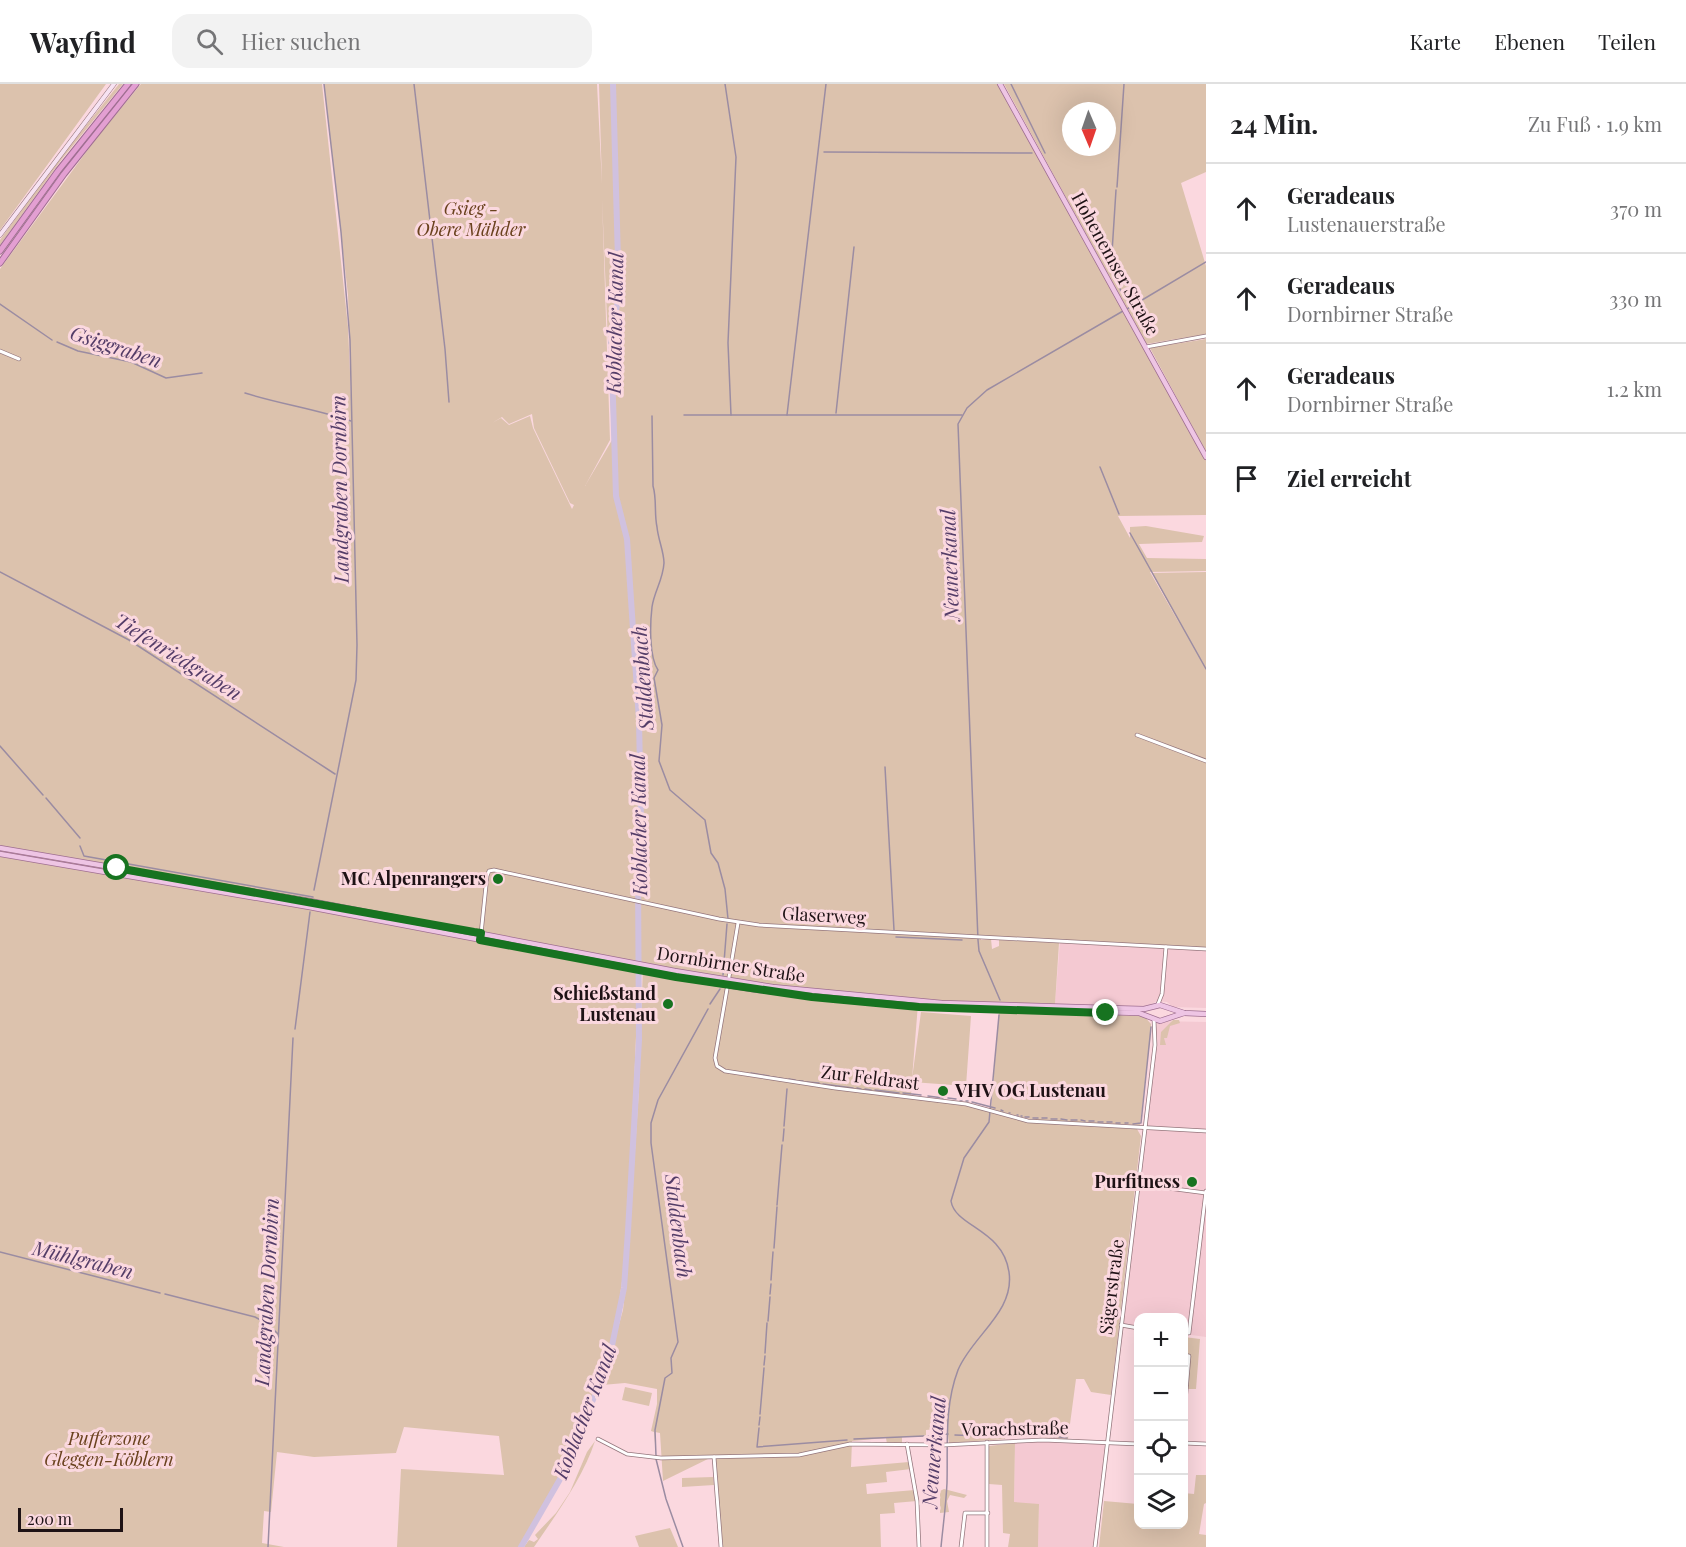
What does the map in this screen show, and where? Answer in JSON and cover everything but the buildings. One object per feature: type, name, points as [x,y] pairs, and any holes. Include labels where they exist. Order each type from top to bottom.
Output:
[{"type":"highway","points":[[0,251],[64,163],[128,84]]},
{"type":"highway","points":[[0,263],[64,174],[136,84]]},
{"type":"main road","points":[[0,235],[114,84]]},
{"type":"main road","name":"Hohenemser Straße","points":[[1000,84],[1206,456]]},
{"type":"main road","points":[[0,848],[309,904]]},
{"type":"main road","points":[[0,854],[309,904]]},
{"type":"main road","name":"Dornbirner Straße","points":[[309,904],[481,933],[626,965]]},
{"type":"main road","name":"Dornbirner Straße","points":[[309,904],[480,940],[766,992],[876,1004],[976,1010],[1139,1013],[1162,1021],[1167,1017],[1184,1013]]},
{"type":"main road","name":"Dornbirner Straße","points":[[649,969],[773,987],[874,998],[973,1004],[1155,1007],[1184,1013],[1206,1014]]},
{"type":"main road","points":[[1153,1018],[1155,1007]]},
{"type":"main road","points":[[1165,1008],[1167,1017]]},
{"type":"street","points":[[1145,347],[1206,336]]},
{"type":"street","points":[[0,351],[19,359]]},
{"type":"street","points":[[1137,735],[1206,761]]},
{"type":"street","name":"Glaserweg","points":[[481,933],[489,871],[738,923],[1206,949]]},
{"type":"street","points":[[729,977],[738,923]]},
{"type":"street","points":[[480,940],[481,933]]},
{"type":"street","points":[[1165,1008],[1162,994],[1166,947]]},
{"type":"street","name":"Zur Feldrast","points":[[726,989],[715,1058],[719,1069],[805,1084],[966,1104],[1028,1121],[1206,1131]]},
{"type":"street","points":[[1155,1007],[1162,994]]},
{"type":"street","name":"Sägerstraße","points":[[1095,1547],[1156,1031],[1153,1018]]},
{"type":"street","name":"Sägerstraße","points":[[1156,1031],[1162,1021]]},
{"type":"street","points":[[1137,1184],[1206,1192],[1188,1333]]},
{"type":"street","points":[[1121,1325],[1134,1327]]},
{"type":"street","name":"Vorachstraße","points":[[598,1439],[622,1452],[641,1457],[799,1455],[850,1444],[944,1445],[1043,1440],[1134,1444]]},
{"type":"street","points":[[987,1442],[987,1547]]},
{"type":"street","points":[[1188,1443],[1206,1444]]},
{"type":"street","points":[[907,1444],[917,1501],[919,1547]]},
{"type":"street","points":[[714,1457],[721,1547]]},
{"type":"street","points":[[961,1547],[965,1513],[988,1513]]},
{"type":"shaded area","points":[[1206,788],[1206,1008],[1173,1007],[1167,1002],[1157,1001],[1146,1007],[1055,1004],[1060,941]]},
{"type":"shaded area","points":[[1157,1021],[1206,1022],[1206,1337],[1188,1335],[1188,1313],[1134,1313],[1134,1329],[1120,1327]]},
{"type":"shaded area","points":[[1043,1440],[1107,1444],[1095,1547],[1038,1547],[1039,1505],[1014,1503],[1015,1441]]},
{"type":"green space","points":[[0,84],[106,84],[0,230]]},
{"type":"green space","points":[[119,84],[123,84],[62,159],[0,245],[0,240],[49,172]]},
{"type":"green space","points":[[141,84],[322,84],[348,327],[352,419],[348,295],[324,84],[597,84],[602,184],[599,84],[1001,84],[1206,461],[1206,515],[1118,516],[1130,538],[1130,527],[1146,526],[1204,536],[1202,542],[1139,544],[1147,558],[1206,559],[1206,571],[1150,572],[1182,628],[1152,573],[1206,572],[1206,949],[981,936],[981,940],[991,939],[992,949],[999,946],[999,940],[1059,943],[1055,1004],[918,1004],[912,1079],[921,1012],[971,1016],[966,1086],[912,1082],[911,1095],[973,1106],[1022,1121],[1137,1129],[1141,1136],[1111,1395],[1091,1392],[1084,1379],[1076,1379],[1068,1439],[1006,1435],[1005,1439],[949,1443],[946,1419],[937,1419],[937,1429],[926,1430],[926,1437],[902,1437],[902,1443],[887,1444],[886,1438],[852,1441],[851,1467],[909,1462],[911,1469],[886,1472],[887,1482],[866,1484],[867,1494],[915,1490],[917,1501],[894,1503],[895,1513],[880,1514],[881,1547],[721,1547],[714,1456],[663,1481],[660,1433],[655,1432],[656,1456],[654,1432],[651,1431],[657,1404],[657,1389],[625,1383],[602,1385],[623,1310],[627,1273],[639,1089],[643,963],[639,962],[632,1136],[623,1274],[617,1317],[605,1365],[582,1423],[555,1485],[519,1547],[397,1547],[401,1469],[504,1475],[499,1436],[404,1427],[396,1453],[314,1457],[277,1452],[271,1512],[264,1511],[262,1543],[284,1547],[0,1547],[0,269],[95,140]],"holes":[[[602,198],[612,440],[585,486],[610,440]],[[532,414],[534,428],[570,503],[574,505],[572,509],[533,428],[530,416],[509,425],[501,418],[492,423],[502,417],[509,424]]]},
{"type":"green space","points":[[1004,84],[1206,84],[1206,172],[1181,183],[1206,266],[1206,334],[1146,344]]},
{"type":"green space","points":[[1206,339],[1206,452],[1150,348]]},
{"type":"green space","points":[[999,1012],[1144,1016],[1151,1024],[1151,1033],[1140,1125],[1034,1120],[991,1109]]},
{"type":"green space","points":[[1173,1020],[1179,1020],[1180,1023],[1170,1026],[1167,1038],[1164,1038],[1166,1045],[1160,1045],[1161,1032]]},
{"type":"green space","points":[[1188,1338],[1200,1339],[1196,1389],[1188,1389]]},
{"type":"green space","points":[[625,1387],[652,1393],[649,1406],[622,1400]]},
{"type":"green space","points":[[595,1441],[576,1482],[569,1495],[552,1521],[534,1547],[524,1547],[529,1540],[534,1542],[538,1539],[535,1535],[556,1513],[570,1492],[587,1452]]},
{"type":"green space","points":[[1015,1443],[1014,1502],[1039,1504],[1038,1547],[1008,1547],[1010,1534],[1003,1533],[1002,1485],[989,1484],[989,1446]]},
{"type":"green space","points":[[1196,1475],[1206,1475],[1206,1503],[1199,1534],[1206,1535],[1206,1547],[1099,1547],[1104,1501],[1134,1504],[1134,1529],[1188,1529],[1188,1493],[1194,1494]]},
{"type":"green space","points":[[713,1477],[714,1485],[682,1487],[682,1478]]},
{"type":"green space","points":[[944,1489],[967,1495],[964,1498],[950,1495],[947,1501],[949,1512],[940,1513],[940,1491]]},
{"type":"green space","points":[[670,1528],[678,1547],[639,1547],[635,1536]]},
{"type":"waterway","name":"Landgraben Dornbirn","points":[[314,890],[356,680],[357,645],[350,340],[341,232],[324,84]]},
{"type":"waterway","points":[[414,84],[445,349],[449,402]]},
{"type":"waterway","name":"Koblacher Kanal","points":[[521,1547],[563,1474],[609,1360],[624,1288],[628,1231],[639,1040],[638,875],[641,820],[639,720],[627,539],[616,496],[611,335],[619,295],[613,84]]},
{"type":"waterway","points":[[725,84],[736,157],[728,343],[731,415]]},
{"type":"waterway","points":[[787,415],[826,84]]},
{"type":"waterway","points":[[1011,84],[1045,153]]},
{"type":"waterway","points":[[1117,187],[1124,84]]},
{"type":"waterway","points":[[824,152],[1032,153]]},
{"type":"waterway","points":[[1116,190],[1111,268],[1121,291],[1131,306]]},
{"type":"waterway","points":[[836,413],[854,247]]},
{"type":"waterway","name":"Neunerkanal","points":[[1127,309],[1206,262]]},
{"type":"waterway","name":"Gsiggraben","points":[[0,304],[52,340]]},
{"type":"waterway","name":"Neunerkanal","points":[[1000,1000],[979,951],[978,940],[958,424],[967,408],[987,390],[1123,311]]},
{"type":"waterway","name":"Gsiggraben","points":[[57,342],[78,351],[131,362],[166,378],[202,373]]},
{"type":"waterway","name":"Gsiggraben","points":[[245,393],[351,421]]},
{"type":"waterway","points":[[684,415],[962,415]]},
{"type":"waterway","name":"Staldenbach","points":[[652,416],[653,486],[656,522],[664,563],[653,602],[651,622],[653,657],[658,670],[654,678],[662,725],[659,761],[670,790],[705,820],[711,853],[718,863],[725,889],[728,919]]},
{"type":"waterway","points":[[1100,467],[1119,514]]},
{"type":"waterway","points":[[1130,533],[1206,669]]},
{"type":"waterway","name":"Tiefenriedgraben","points":[[0,572],[129,640],[335,774]]},
{"type":"waterway","points":[[0,746],[43,795]]},
{"type":"waterway","points":[[885,767],[894,930]]},
{"type":"waterway","points":[[46,798],[80,838]]},
{"type":"waterway","points":[[80,846],[84,856],[313,897]]},
{"type":"waterway","name":"Landgraben Dornbirn","points":[[295,1029],[310,912]]},
{"type":"waterway","name":"Staldenbach","points":[[723,975],[727,924]]},
{"type":"waterway","points":[[896,937],[962,940]]},
{"type":"waterway","name":"Staldenbach","points":[[710,1004],[720,989]]},
{"type":"waterway","name":"Staldenbach","points":[[656,1456],[655,1430],[665,1378],[672,1373],[671,1358],[678,1342],[651,1143],[651,1123],[658,1100],[708,1009]]},
{"type":"waterway","name":"Neunerkanal","points":[[941,1547],[947,1491],[949,1412],[954,1384],[964,1358],[999,1312],[1006,1299],[1009,1286],[1009,1272],[998,1246],[961,1217],[954,1210],[951,1201],[964,1158],[989,1122],[999,1015]]},
{"type":"waterway","points":[[1133,1124],[1141,1123],[1151,1027]]},
{"type":"waterway","name":"Landgraben Dornbirn","points":[[268,1547],[293,1038]]},
{"type":"waterway","points":[[751,1073],[769,1076]]},
{"type":"waterway","points":[[773,1077],[785,1079]]},
{"type":"waterway","points":[[789,1079],[795,1080]]},
{"type":"waterway","points":[[807,1082],[819,1083]]},
{"type":"waterway","points":[[823,1084],[853,1088]]},
{"type":"waterway","points":[[857,1088],[861,1089]]},
{"type":"waterway","points":[[784,1126],[787,1089]]},
{"type":"waterway","points":[[865,1089],[871,1090]]},
{"type":"waterway","points":[[875,1090],[899,1093]]},
{"type":"waterway","points":[[903,1093],[921,1095]]},
{"type":"waterway","points":[[928,1096],[943,1098]]},
{"type":"waterway","points":[[948,1098],[956,1099]]},
{"type":"waterway","points":[[972,1102],[995,1108]]},
{"type":"waterway","points":[[1033,1118],[1038,1118]]},
{"type":"waterway","points":[[1042,1118],[1047,1118]]},
{"type":"waterway","points":[[1051,1119],[1057,1119]]},
{"type":"waterway","points":[[1061,1119],[1067,1120]]},
{"type":"waterway","points":[[1071,1120],[1077,1120]]},
{"type":"waterway","points":[[1081,1120],[1085,1121]]},
{"type":"waterway","points":[[1089,1121],[1094,1121]]},
{"type":"waterway","points":[[1098,1122],[1103,1122]]},
{"type":"waterway","points":[[1107,1122],[1112,1122]]},
{"type":"waterway","points":[[783,1141],[784,1129]]},
{"type":"waterway","points":[[777,1205],[782,1145]]},
{"type":"waterway","points":[[774,1248],[777,1207]]},
{"type":"waterway","name":"Mühlgraben","points":[[0,1252],[160,1293]]},
{"type":"waterway","points":[[771,1280],[773,1252]]},
{"type":"waterway","points":[[770,1294],[771,1284]]},
{"type":"waterway","name":"Mühlgraben","points":[[165,1294],[255,1317],[268,1324],[278,1334]]},
{"type":"waterway","points":[[768,1321],[770,1297]]},
{"type":"waterway","points":[[765,1353],[767,1323]]},
{"type":"waterway","points":[[764,1365],[765,1356]]},
{"type":"waterway","points":[[760,1414],[764,1368]]},
{"type":"waterway","points":[[759,1425],[760,1417]]},
{"type":"waterway","points":[[759,1428],[757,1447],[847,1440]]},
{"type":"waterway","points":[[928,1436],[948,1434]]},
{"type":"waterway","points":[[1003,1434],[1016,1435]]},
{"type":"waterway","points":[[955,1435],[981,1436]]},
{"type":"waterway","points":[[986,1436],[1000,1435]]},
{"type":"waterway","points":[[1020,1435],[1042,1436]]},
{"type":"waterway","points":[[854,1439],[924,1436]]},
{"type":"waterway","points":[[1046,1436],[1056,1437]]},
{"type":"waterway","points":[[1059,1437],[1067,1438]]},
{"type":"waterway","name":"Staldenbach","points":[[656,1459],[666,1499],[683,1547]]},
{"type":"place","name":"MC Alpenrangers","points":[[498,879]]},
{"type":"place","name":"Schießstand Lustenau","points":[[668,1004]]},
{"type":"place","name":"VHV OG Lustenau","points":[[943,1091]]},
{"type":"place","name":"Purfitness","points":[[1192,1182]]},
{"type":"route","points":[[117,868],[481,933],[480,940],[740,988],[919,1007],[1106,1013]]},
{"type":"park label","name":"Gsieg - Obere Mähder","points":[[471,219]]},
{"type":"park label","name":"Pufferzone Gleggen-Köblern","points":[[109,1449]]}]
